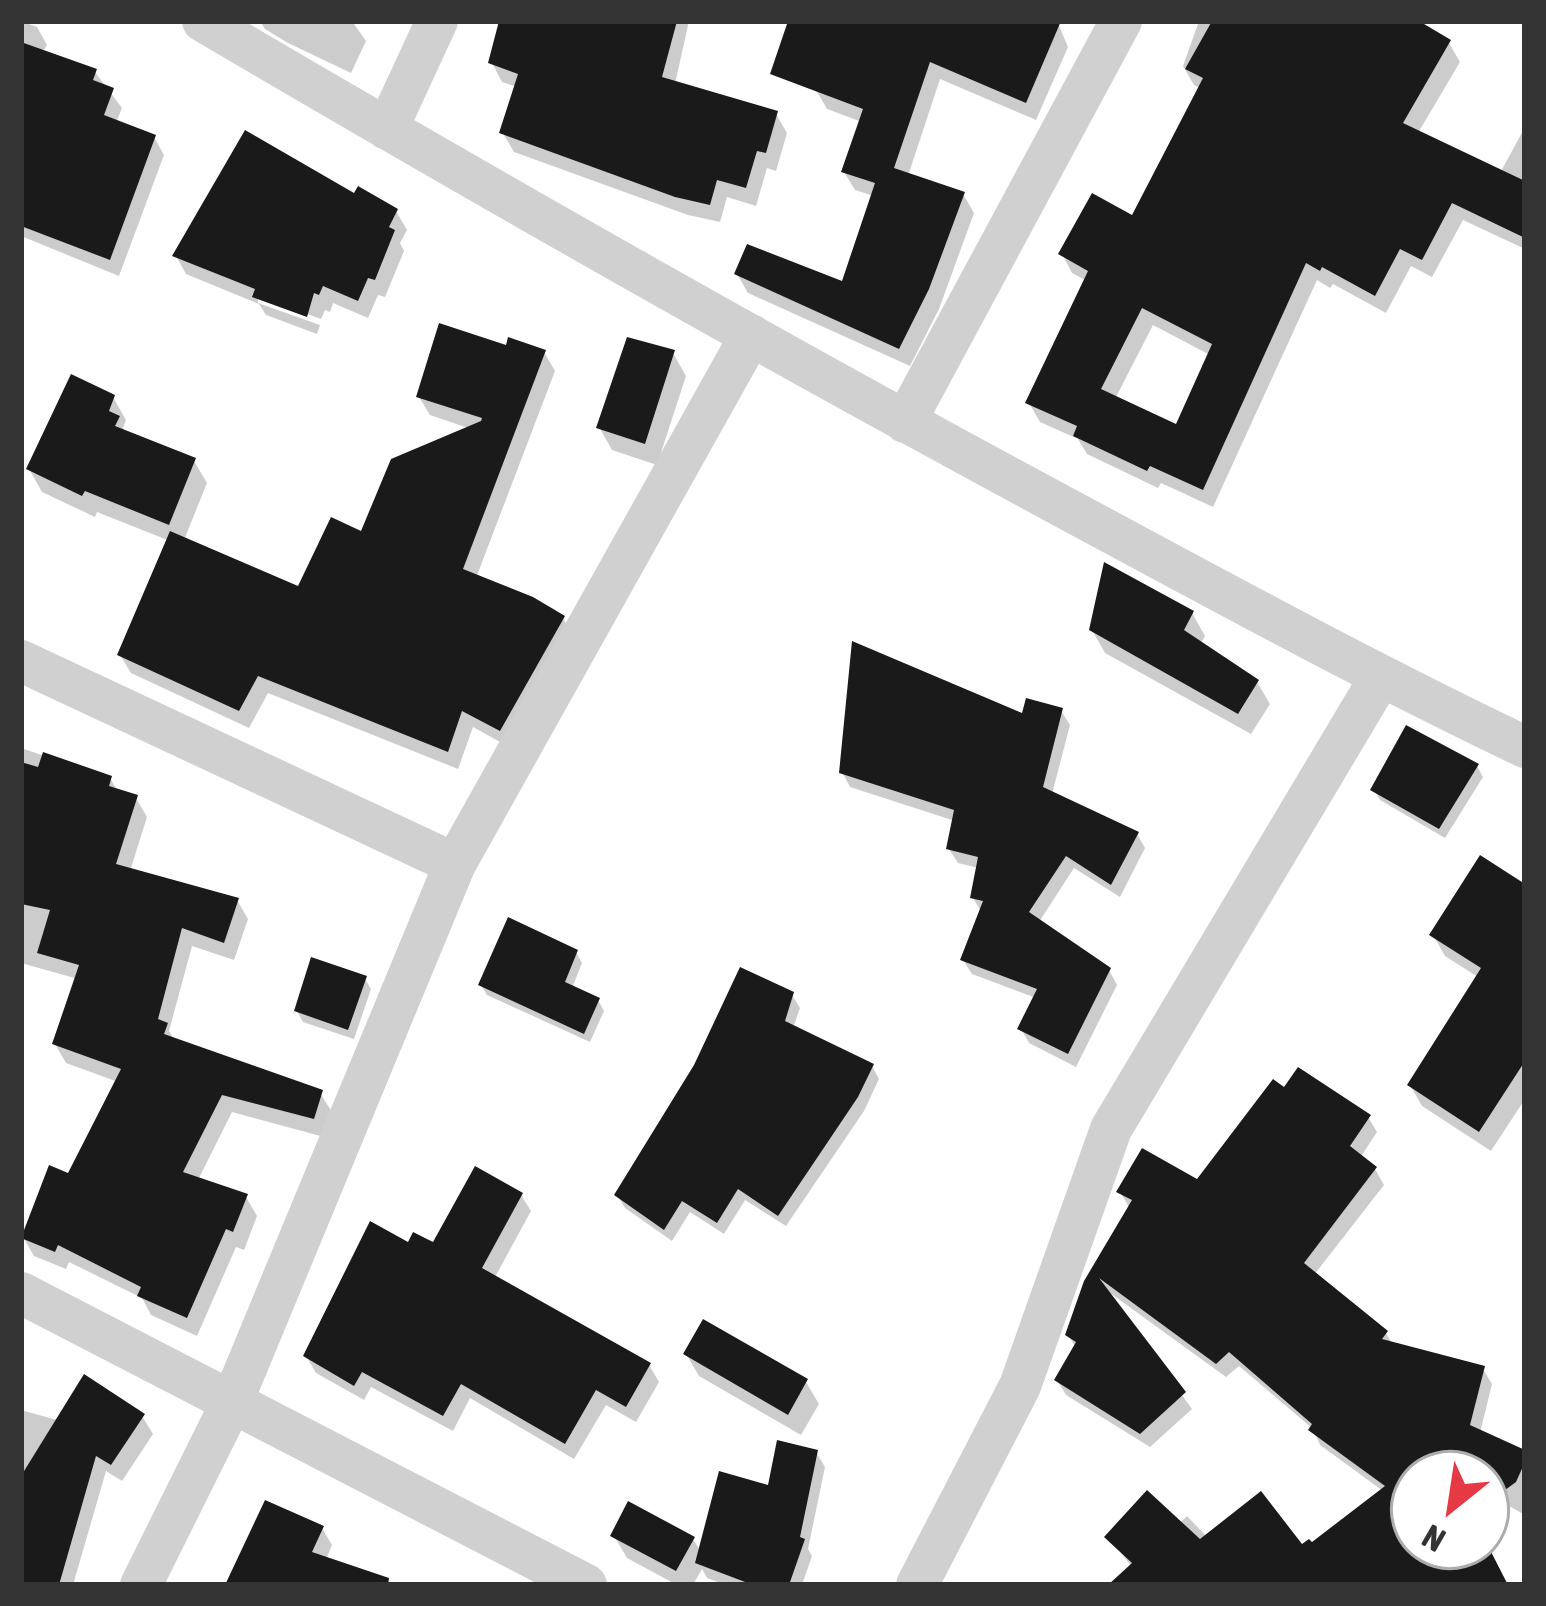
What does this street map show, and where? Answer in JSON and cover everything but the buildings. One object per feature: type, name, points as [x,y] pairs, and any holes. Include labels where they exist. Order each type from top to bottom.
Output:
[{"type":"street","points":[[203,21],[905,422],[1380,678],[1525,747]]},
{"type":"street","points":[[387,130],[437,21]]},
{"type":"street","points":[[905,422],[1121,21]]},
{"type":"street","points":[[141,1585],[232,1402],[454,864],[752,335]]},
{"type":"street","points":[[21,661],[454,864]]},
{"type":"street","points":[[917,1585],[1020,1385],[1111,1129],[1380,678]]},
{"type":"street","points":[[21,1294],[586,1585]]}]
